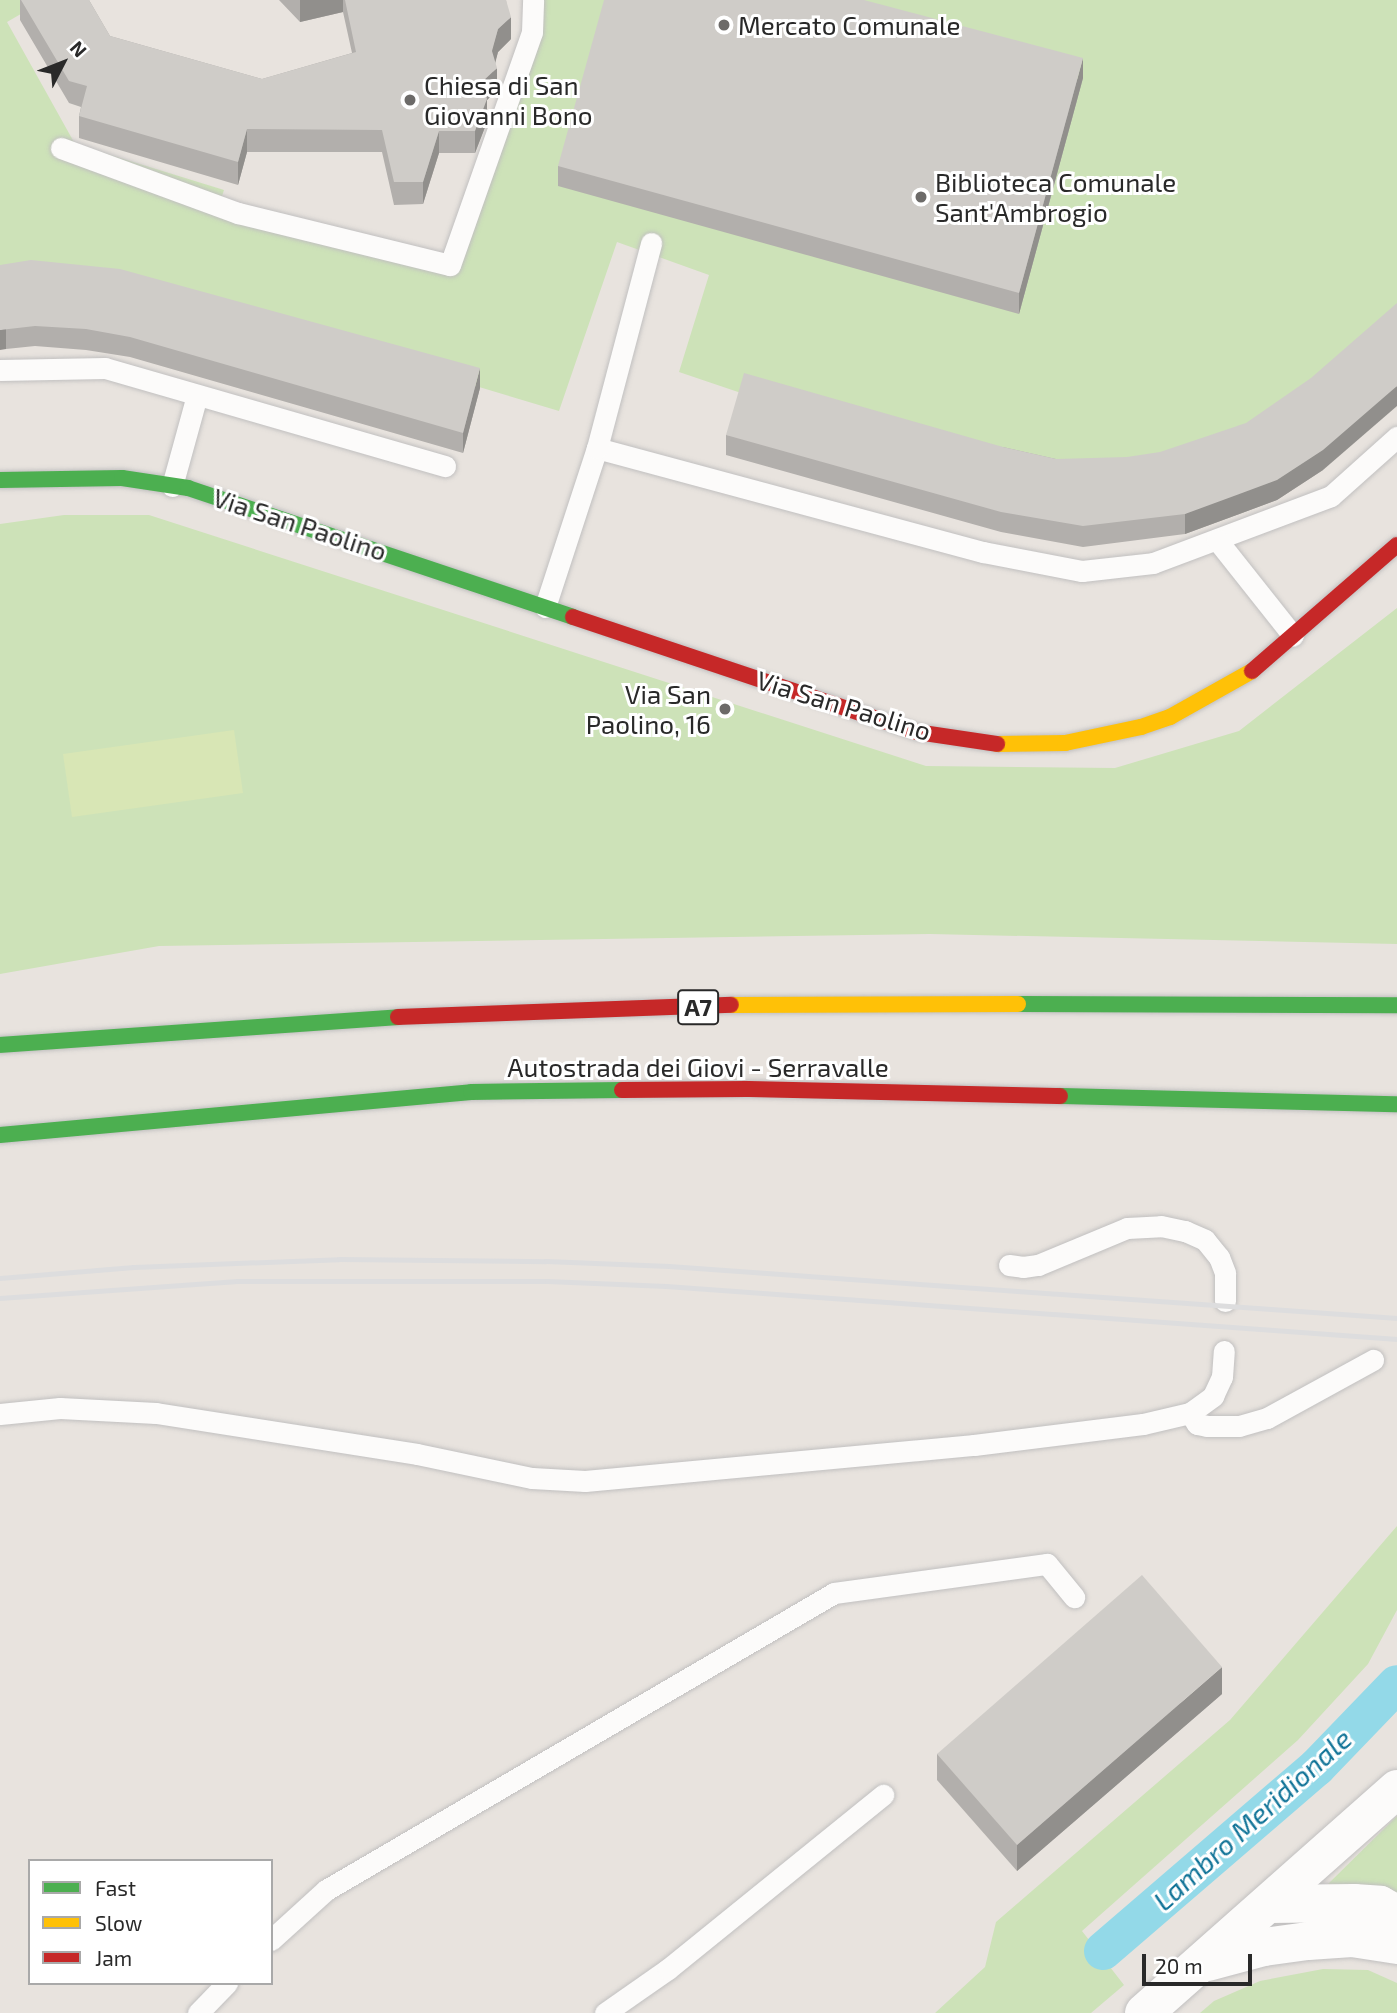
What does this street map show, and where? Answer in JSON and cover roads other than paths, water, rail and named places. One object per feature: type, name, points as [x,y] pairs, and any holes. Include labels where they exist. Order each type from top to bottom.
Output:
[{"type":"main road","name":"Via San Paolino","points":[[0,480],[122,478],[188,488],[342,537],[917,732],[993,744],[1065,743],[1160,720],[1228,687],[1293,636],[1397,545]]},
{"type":"main road","name":"Autostrada dei Giovi - Serravalle","points":[[0,1045],[367,1018],[799,1003],[1397,1005]]},
{"type":"main road","name":"Autostrada dei Giovi - Serravalle","points":[[0,1135],[471,1092],[746,1089],[1397,1104]]},
{"type":"main road","points":[[1306,1102],[1397,1119]]},
{"type":"street","points":[[1144,2013],[1397,1789]]},
{"type":"street","points":[[1270,1904],[1380,1905],[1397,1914]]},
{"type":"street","points":[[1203,1963],[1264,1947],[1308,1941],[1352,1938],[1397,1945]]},
{"type":"lane","points":[[61,148],[238,213],[450,265],[532,32],[533,0]]},
{"type":"lane","points":[[545,607],[597,448],[651,243]]},
{"type":"lane","points":[[0,370],[105,368],[446,466]]},
{"type":"lane","points":[[172,486],[197,395]]},
{"type":"lane","points":[[597,448],[983,552],[1082,570],[1153,563],[1331,496],[1397,437]]},
{"type":"lane","points":[[1217,540],[1293,636]]},
{"type":"lane","points":[[1009,1265],[1038,1265],[1127,1228],[1161,1226],[1185,1231],[1205,1240],[1219,1257],[1225,1273],[1225,1301]]},
{"type":"lane","points":[[0,1414],[60,1408],[156,1413],[417,1454],[533,1478],[585,1481],[974,1445],[1143,1424],[1190,1413],[1213,1396],[1222,1377],[1224,1351]]},
{"type":"lane","points":[[1190,1413],[1197,1424],[1207,1426],[1239,1426],[1267,1418],[1373,1360]]},
{"type":"lane","points":[[273,1938],[326,1890],[834,1593],[1047,1564],[1074,1597]]},
{"type":"lane","points":[[605,2013],[668,1969],[883,1795]]},
{"type":"lane","points":[[198,2013],[225,1985]]},
{"type":"waterway","name":"Lambro Meridionale","points":[[1103,1951],[1317,1767],[1397,1684]]},
{"type":"railway","points":[[0,1278],[134,1267],[339,1259],[546,1261],[669,1266],[1397,1318]]},
{"type":"railway","points":[[0,1298],[237,1281],[547,1281],[666,1286],[1397,1339]]},
{"type":"place","name":"Mercato Comunale","points":[[724,25]]},
{"type":"place","name":"Chiesa di San Giovanni Bono","points":[[410,100]]},
{"type":"place","name":"Biblioteca Comunale Sant'Ambrogio","points":[[921,197]]},
{"type":"place","name":"Via San Paolino, 16","points":[[725,709]]}]
